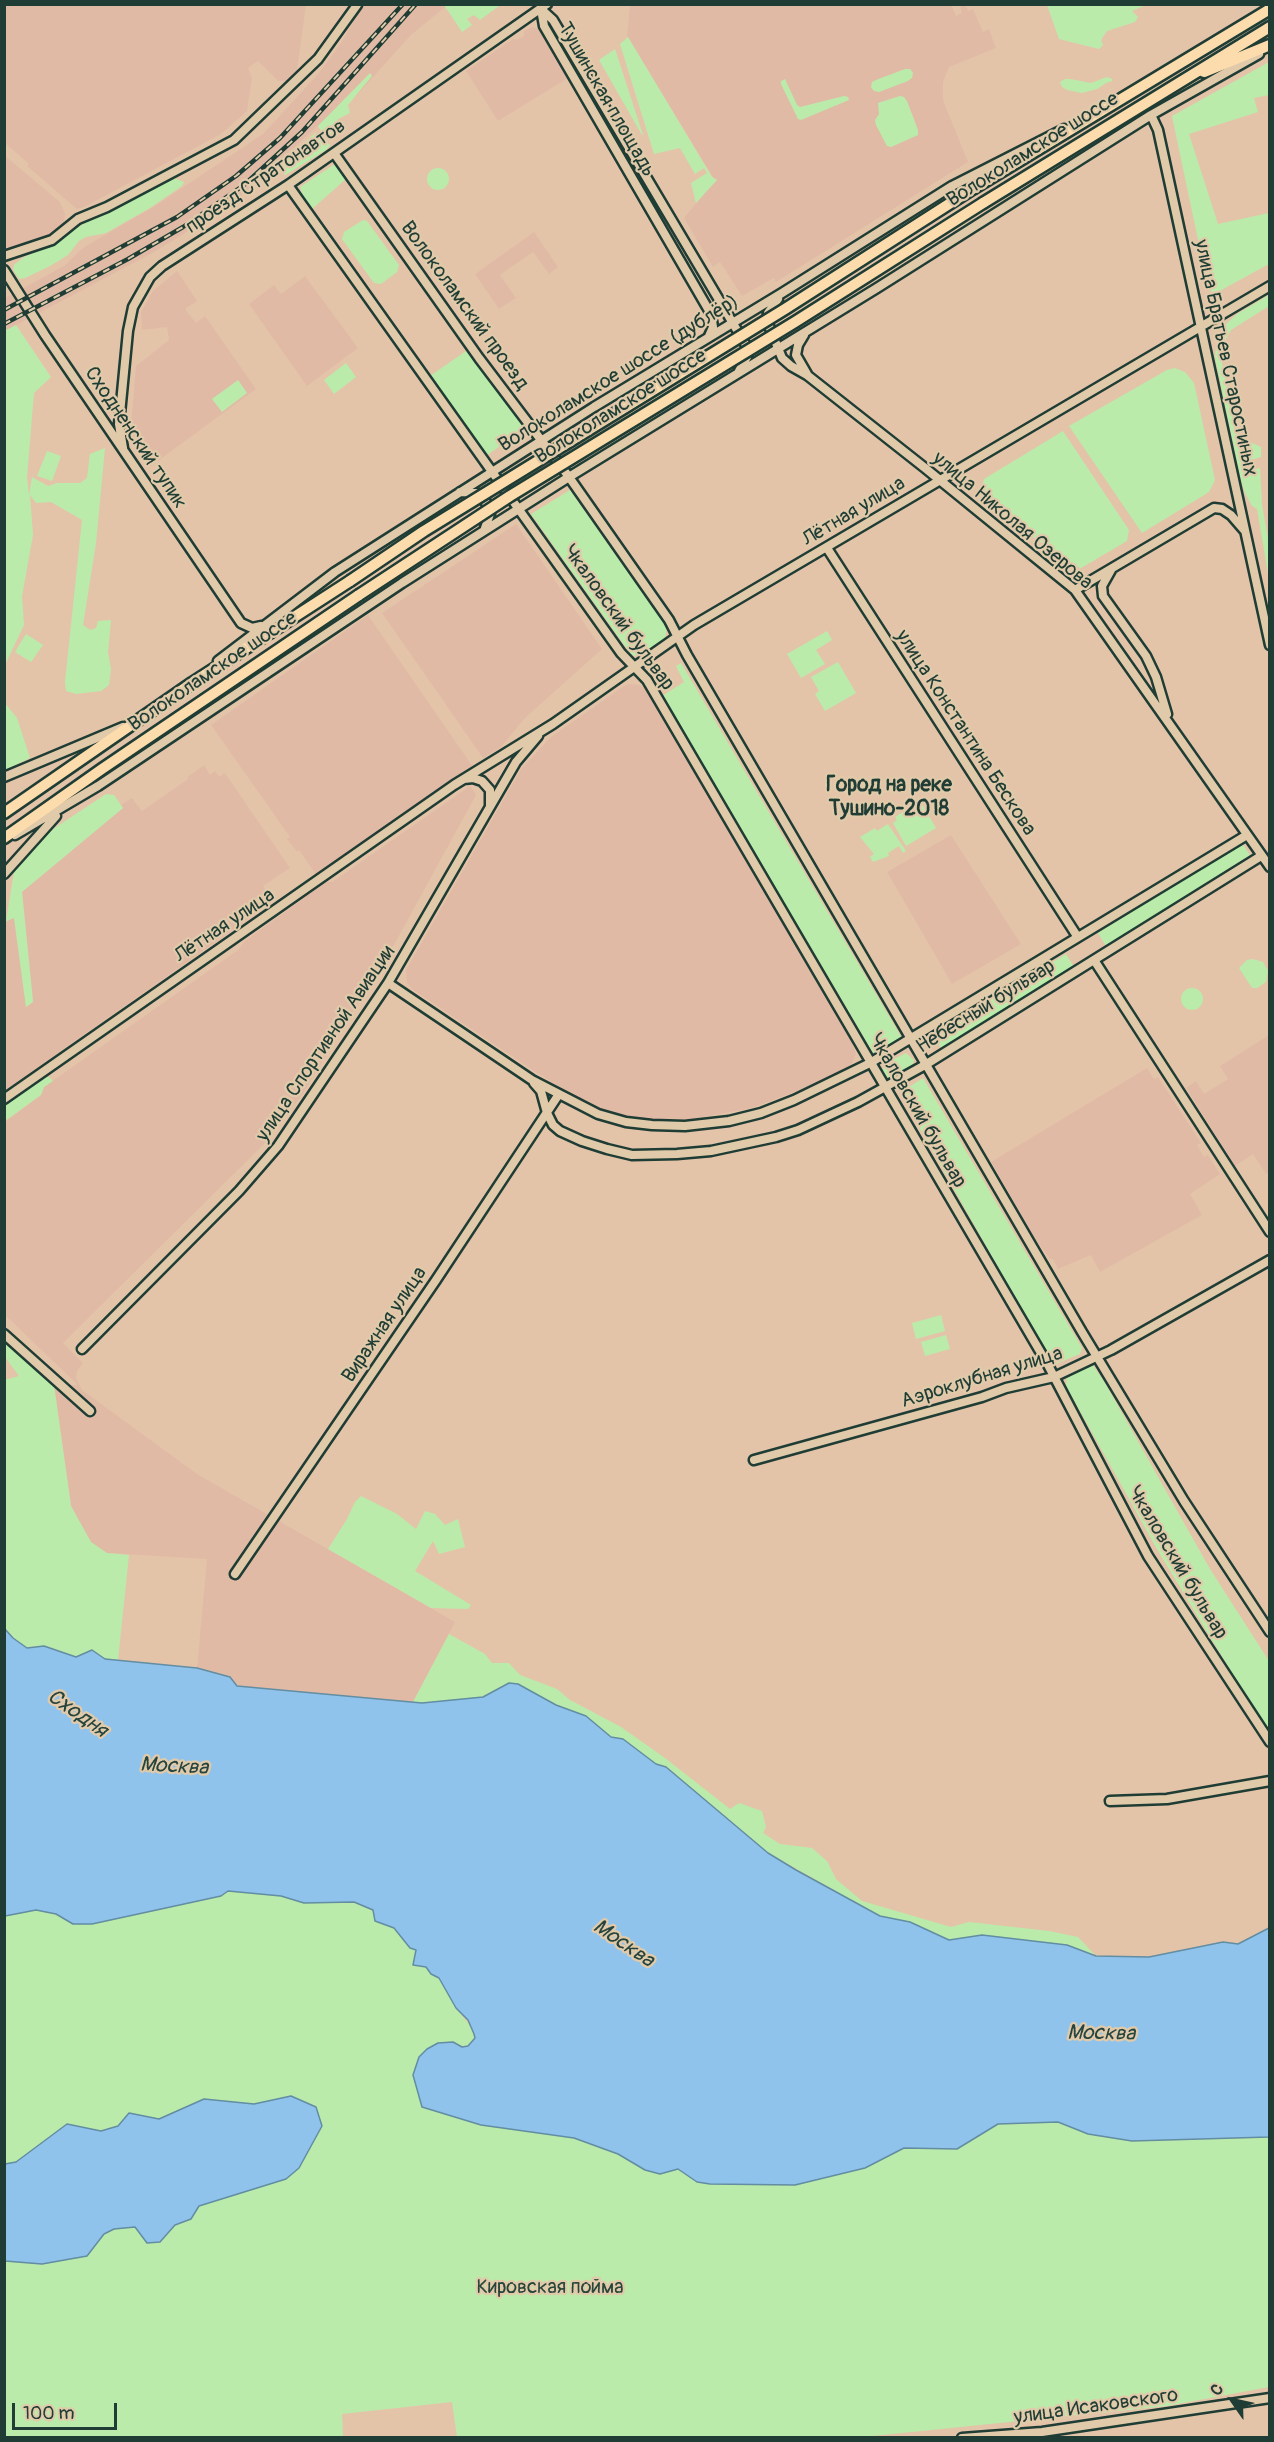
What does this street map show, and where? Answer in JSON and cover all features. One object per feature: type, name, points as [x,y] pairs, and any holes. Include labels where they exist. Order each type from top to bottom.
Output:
[{"type":"main road","name":"Волоколамское шоссе","points":[[4,813],[192,683],[443,520],[785,309],[974,188],[1269,9]]},
{"type":"main road","name":"Волоколамское шоссе","points":[[4,840],[102,769],[510,496],[1269,27]]},
{"type":"main road","points":[[1175,83],[1269,46]]},
{"type":"street","points":[[4,256],[52,240],[78,219],[107,207],[234,140],[318,59],[357,5]]},
{"type":"street","name":"проезд Стратонавтов","points":[[123,448],[119,424],[132,307],[142,288],[162,266],[334,153],[544,7]]},
{"type":"street","name":"Тушинская площадь","points":[[544,7],[733,323],[747,352],[745,363],[737,374]]},
{"type":"street","name":"Тушинская площадь","points":[[544,7],[544,26],[711,314],[713,327],[706,339]]},
{"type":"street","points":[[4,840],[74,800],[518,509],[777,350],[1151,115],[1269,46]]},
{"type":"street","name":"улица Братьев Старостиных","points":[[1151,115],[1158,129],[1269,645]]},
{"type":"street","name":"Волоколамское шоссе (дублёр)","points":[[192,683],[335,572],[492,471],[960,182],[1040,140],[1081,122]]},
{"type":"street","name":"Волоколамский проезд","points":[[334,153],[569,477]]},
{"type":"street","points":[[288,184],[518,509]]},
{"type":"street","name":"Сходненский тупик","points":[[4,270],[45,335],[241,623]]},
{"type":"street","name":"Лётная улица","points":[[4,1099],[463,778],[553,724],[694,626],[1269,286]]},
{"type":"street","points":[[777,350],[767,317],[782,293]]},
{"type":"street","points":[[807,375],[798,361],[796,350],[809,330]]},
{"type":"street","name":"улица Николая Озерова","points":[[777,350],[785,362],[807,375],[1076,590],[1269,867]]},
{"type":"street","name":"Чкаловский бульвар","points":[[569,477],[669,620],[925,1065],[1184,1501],[1269,1632]]},
{"type":"street","points":[[459,492],[476,493],[488,503],[490,518],[483,531]]},
{"type":"street","points":[[1076,590],[1214,508],[1222,509],[1231,515],[1245,530]]},
{"type":"street","name":"Чкаловский бульвар","points":[[518,509],[621,653],[647,680],[1054,1377],[1148,1556],[1269,1742]]},
{"type":"street","name":"улица Константина Бескова","points":[[827,548],[1077,936]]},
{"type":"street","points":[[1112,569],[1102,586],[1103,596],[1146,656],[1156,677],[1168,720]]},
{"type":"street","points":[[236,647],[242,635],[241,623],[252,628],[266,624]]},
{"type":"street","points":[[4,777],[135,722]]},
{"type":"street","name":"улица Спортивной Авиации","points":[[81,1349],[262,1166],[307,1106],[388,983],[516,762],[536,737],[553,724]]},
{"type":"street","points":[[463,778],[482,781],[490,789],[492,799],[490,808]]},
{"type":"street","points":[[4,874],[50,821],[74,800]]},
{"type":"street","name":"Небесный бульвар","points":[[388,983],[532,1080],[576,1105],[598,1114],[627,1122],[652,1125],[702,1125],[729,1121],[768,1110],[870,1063],[1247,835]]},
{"type":"street","name":"Небесный бульвар","points":[[532,1080],[542,1091],[547,1113],[553,1125],[561,1131],[607,1149],[632,1155],[675,1155],[711,1151],[776,1137],[798,1130],[885,1088],[925,1065],[1262,856]]},
{"type":"street","points":[[1094,960],[1269,1232]]},
{"type":"street","name":"Виражная улица","points":[[235,1574],[559,1094]]},
{"type":"street","name":"Аэроклубная улица","points":[[754,1460],[1054,1377],[1098,1356],[1269,1260]]},
{"type":"street","points":[[4,1334],[90,1411]]},
{"type":"street","points":[[1110,1801],[1167,1799],[1269,1780]]},
{"type":"street","name":"улица Исаковского","points":[[962,2438],[1042,2432],[1269,2398]]},
{"type":"shaded area","points":[[5,4],[306,5],[297,70],[288,81],[278,81],[258,61],[248,68],[252,78],[247,111],[221,134],[77,209],[27,166],[29,164],[5,143]]},
{"type":"shaded area","points":[[951,4],[956,16],[962,13],[960,7],[966,5],[968,11],[973,9],[983,32],[989,29],[996,48],[949,67],[943,82],[943,100],[968,162],[776,282],[774,278],[742,296],[720,262],[713,267],[684,218],[716,179],[627,36],[630,5]]},
{"type":"shaded area","points":[[363,5],[444,5],[445,7],[411,35],[357,95],[332,113],[243,194],[156,251],[5,331],[5,298],[64,266],[84,247],[155,206],[263,134],[318,74],[341,43]]},
{"type":"shaded area","points":[[533,27],[539,29],[568,78],[498,121],[466,71],[513,39],[517,40],[524,36],[524,31]]},
{"type":"shaded area","points":[[4,155],[60,202],[65,214],[64,222],[57,232],[12,248],[5,246]]},
{"type":"shaded area","points":[[534,232],[558,267],[549,274],[533,252],[500,275],[516,298],[499,309],[475,274]]},
{"type":"shaded area","points":[[177,271],[197,301],[185,309],[196,323],[205,316],[256,389],[151,466],[130,437],[136,366],[169,340],[167,327],[142,330],[141,312],[153,291]]},
{"type":"shaded area","points":[[305,276],[358,348],[307,386],[249,304],[274,285],[281,294]]},
{"type":"shaded area","points":[[516,524],[602,649],[524,719],[501,747],[483,758],[382,613]]},
{"type":"shaded area","points":[[368,615],[473,767],[317,876],[299,850],[297,852],[287,839],[290,837],[211,725]]},
{"type":"shaded area","points":[[630,684],[640,685],[645,689],[851,1040],[856,1054],[851,1065],[821,1082],[752,1108],[682,1121],[647,1121],[615,1115],[594,1107],[537,1073],[412,989],[407,983],[406,970],[521,769],[551,737]]},
{"type":"shaded area","points":[[204,765],[210,775],[215,771],[219,777],[225,773],[290,868],[263,886],[274,901],[5,1090],[5,923],[14,917],[26,1006],[33,1001],[22,891],[123,808],[121,805],[132,798],[142,811]]},
{"type":"shaded area","points":[[470,786],[476,795],[394,945],[302,1095],[263,1145],[63,1343],[83,1363],[77,1371],[76,1378],[82,1390],[197,1474],[455,1622],[413,1702],[237,1686],[230,1677],[197,1668],[207,1559],[107,1553],[91,1543],[71,1506],[54,1385],[78,1385],[5,1315],[5,1122],[41,1095],[44,1087],[238,950],[245,941],[326,882],[332,882]]},
{"type":"shaded area","points":[[951,835],[1021,944],[952,984],[887,872]]},
{"type":"shaded area","points":[[1269,1035],[1270,1172],[1266,1174],[1253,1154],[1235,1166],[1186,1088],[1196,1081],[1204,1094],[1228,1079],[1220,1066]]},
{"type":"shaded area","points":[[1147,1068],[1154,1079],[1158,1077],[1201,1143],[1197,1145],[1204,1157],[1208,1155],[1220,1174],[1190,1194],[1202,1215],[1100,1272],[1091,1255],[1058,1269],[1053,1259],[1050,1259],[1035,1238],[991,1162]]},
{"type":"green space","points":[[444,5],[498,5],[480,20],[474,15],[467,19],[472,25],[462,32]]},
{"type":"green space","points":[[1047,5],[1146,5],[1132,11],[1138,17],[1135,22],[1107,31],[1101,40],[1103,45],[1099,49],[1059,39]]},
{"type":"green space","points":[[628,37],[712,177],[717,180],[696,203],[691,183],[707,173],[704,168],[695,174],[680,148],[654,154],[620,44]]},
{"type":"green space","points":[[615,49],[643,135],[599,60]]},
{"type":"green space","points":[[1269,62],[1269,95],[1254,98],[1258,112],[1189,134],[1218,224],[1269,213],[1269,264],[1214,294],[1208,287],[1172,116]]},
{"type":"green space","points":[[910,69],[913,73],[912,78],[908,81],[879,92],[874,91],[871,87],[872,82]]},
{"type":"green space","points":[[370,73],[372,76],[348,105],[350,113],[338,119],[334,134],[322,133],[318,126]]},
{"type":"green space","points":[[1107,77],[1112,81],[1097,89],[1082,93],[1067,90],[1060,82],[1070,79],[1091,83]]},
{"type":"green space","points":[[785,79],[800,107],[844,96],[849,100],[801,120],[798,119],[781,84],[781,81]]},
{"type":"green space","points":[[900,96],[907,101],[918,135],[891,147],[887,146],[876,125],[875,120],[879,114],[878,103]]},
{"type":"green space","points":[[315,133],[330,145],[326,150],[285,175],[280,167]]},
{"type":"green space","points":[[335,164],[339,166],[346,179],[312,209],[303,197],[300,187]]},
{"type":"green space","points":[[438,168],[446,171],[449,179],[446,187],[438,190],[430,187],[427,179],[430,171]]},
{"type":"green space","points":[[174,178],[184,182],[182,186],[150,208],[106,233],[86,237],[79,241],[68,255],[50,266],[19,279],[13,270],[14,265],[24,257],[57,242],[81,225]]},
{"type":"green space","points":[[363,220],[367,221],[399,265],[397,272],[381,284],[374,283],[342,239],[344,232]]},
{"type":"green space","points":[[1269,295],[1269,306],[1231,330],[1224,342],[1221,359],[1239,442],[1245,440],[1261,447],[1261,457],[1243,462],[1245,471],[1260,468],[1262,505],[1269,544],[1269,579],[1257,509],[1252,506],[1241,481],[1215,357],[1217,340],[1224,326],[1237,314]]},
{"type":"green space","points":[[16,325],[51,377],[34,393],[27,477],[29,495],[32,477],[48,486],[57,483],[80,483],[87,478],[90,454],[105,448],[96,543],[83,625],[90,630],[96,628],[98,621],[111,620],[108,652],[111,669],[109,685],[101,691],[76,694],[66,691],[65,682],[82,520],[51,502],[36,503],[30,495],[33,535],[22,596],[24,625],[5,665],[4,331]]},
{"type":"green space","points":[[469,349],[525,428],[486,456],[430,376]]},
{"type":"green space","points":[[346,363],[356,377],[334,394],[324,380]]},
{"type":"green space","points":[[1175,368],[1185,372],[1194,383],[1215,480],[1209,492],[1142,533],[1069,426],[1167,370]]},
{"type":"green space","points":[[238,380],[247,393],[222,412],[212,399]]},
{"type":"green space","points":[[1063,431],[1129,530],[1127,541],[1081,568],[1071,565],[986,501],[981,489],[984,479]]},
{"type":"green space","points":[[47,451],[61,456],[52,481],[37,476]]},
{"type":"green space","points":[[570,490],[667,628],[665,638],[639,655],[634,656],[630,653],[531,514]]},
{"type":"green space","points":[[827,631],[832,640],[816,650],[825,664],[801,678],[787,654]]},
{"type":"green space","points":[[26,634],[43,645],[31,662],[15,652]]},
{"type":"green space","points":[[838,662],[856,693],[825,711],[815,694],[819,691],[811,677]]},
{"type":"green space","points":[[681,663],[903,1040],[875,1056],[662,696],[684,682],[676,666]]},
{"type":"green space","points":[[4,702],[17,718],[30,758],[5,770]]},
{"type":"green space","points":[[106,794],[114,795],[123,808],[22,892],[33,1002],[26,1007],[14,918],[6,921],[14,872],[44,835]]},
{"type":"green space","points":[[920,801],[936,828],[906,846],[893,823],[897,820],[895,817]]},
{"type":"green space","points":[[888,824],[906,851],[903,853],[899,846],[888,853],[889,856],[873,862],[870,857],[874,854],[860,837],[875,828],[877,831]]},
{"type":"green space","points":[[1242,843],[1250,855],[1106,946],[1098,933]]},
{"type":"green space","points":[[1066,954],[1074,967],[941,1048],[933,1035]]},
{"type":"green space","points":[[1247,960],[1263,962],[1268,971],[1266,982],[1257,988],[1252,988],[1239,968]]},
{"type":"green space","points":[[1192,988],[1200,991],[1203,999],[1200,1007],[1192,1010],[1184,1007],[1181,999],[1184,991]]},
{"type":"green space","points":[[906,1053],[914,1060],[912,1067],[892,1079],[884,1075],[882,1071],[886,1063]]},
{"type":"green space","points":[[43,1077],[49,1077],[53,1081],[44,1087],[41,1095],[5,1121],[5,1104]]},
{"type":"green space","points":[[923,1078],[1082,1348],[1080,1354],[1053,1365],[901,1092]]},
{"type":"green space","points":[[941,1315],[945,1331],[916,1339],[912,1323]]},
{"type":"green space","points":[[946,1335],[950,1349],[925,1356],[921,1342]]},
{"type":"green space","points":[[5,1339],[54,1385],[71,1506],[91,1542],[107,1553],[129,1555],[118,1660],[105,1659],[92,1651],[76,1657],[44,1646],[27,1648],[13,1638],[5,1627],[4,1380],[19,1376],[5,1357]]},
{"type":"green space","points":[[1092,1364],[1210,1569],[1269,1661],[1269,1734],[1157,1549],[1066,1386],[1067,1378]]},
{"type":"green space","points":[[361,1496],[397,1514],[416,1529],[425,1511],[435,1514],[445,1525],[458,1519],[465,1547],[439,1554],[433,1541],[415,1571],[471,1605],[468,1609],[431,1608],[328,1549],[355,1502]]},
{"type":"green space","points":[[449,1634],[485,1654],[492,1663],[509,1663],[520,1675],[557,1689],[570,1700],[621,1727],[730,1809],[739,1803],[762,1811],[766,1827],[763,1833],[780,1844],[812,1848],[827,1861],[836,1879],[862,1901],[951,1927],[969,1922],[1049,1931],[1078,1937],[1096,1956],[1067,1945],[982,1935],[949,1940],[910,1922],[880,1916],[768,1853],[667,1767],[656,1764],[623,1739],[611,1737],[586,1716],[556,1705],[518,1684],[509,1683],[483,1697],[413,1702]]},
{"type":"green space","name":"Кировская пойма","points":[[227,1891],[281,1896],[304,1903],[354,1902],[373,1911],[375,1921],[394,1928],[410,1948],[417,1950],[417,1966],[426,1967],[431,1974],[439,1978],[456,2008],[472,2028],[475,2038],[468,2046],[462,2047],[481,2125],[574,2138],[618,2154],[645,2170],[660,2174],[678,2169],[697,2182],[865,2168],[904,2148],[957,2149],[998,2124],[1058,2122],[1088,2134],[1132,2141],[1269,2137],[1269,2387],[1167,2406],[852,2438],[457,2437],[452,2402],[342,2414],[343,2437],[5,2437],[5,2261],[42,2264],[87,2256],[104,2234],[115,2229],[135,2227],[160,2242],[175,2225],[191,2219],[199,2206],[286,2178],[291,2096],[254,2104],[204,2099],[159,2119],[129,2113],[118,2126],[101,2131],[67,2124],[16,2162],[5,2164],[5,1916],[36,1910],[56,1914],[73,1924],[92,1924],[221,1896]]},
{"type":"water","points":[[4,1628],[27,1648],[44,1646],[76,1657],[92,1650],[105,1659],[197,1668],[230,1677],[237,1686],[422,1703],[483,1697],[509,1683],[518,1684],[556,1705],[586,1716],[611,1737],[623,1739],[656,1764],[666,1767],[768,1853],[796,1870],[880,1916],[910,1922],[949,1940],[982,1935],[1067,1945],[1096,1956],[1149,1957],[1223,1942],[1238,1944],[1269,1928],[1269,2137],[1132,2141],[1088,2134],[1058,2122],[998,2124],[957,2149],[904,2148],[865,2168],[795,2185],[710,2184],[697,2182],[678,2169],[660,2174],[645,2170],[618,2154],[574,2138],[481,2125],[422,2107],[413,2075],[419,2057],[438,2043],[453,2042],[462,2047],[468,2046],[475,2038],[468,2020],[456,2008],[439,1978],[431,1974],[426,1967],[413,1965],[416,1950],[410,1948],[394,1928],[375,1921],[373,1910],[354,1902],[304,1903],[281,1896],[228,1891],[221,1896],[92,1924],[73,1924],[56,1914],[36,1910],[5,1916]]},
{"type":"water","points":[[291,2096],[316,2107],[322,2126],[299,2168],[286,2179],[199,2206],[191,2219],[175,2225],[160,2242],[147,2243],[135,2227],[114,2229],[104,2234],[87,2256],[42,2264],[5,2261],[5,2164],[16,2162],[67,2124],[101,2131],[118,2126],[129,2113],[159,2119],[204,2099],[254,2104]]},
{"type":"railway","points":[[4,310],[177,217],[236,176],[280,138],[403,4]]},
{"type":"railway","points":[[4,324],[128,259],[183,227],[244,185],[302,132],[416,4]]},
{"type":"district","name":"Город на реке Тушино-2018","points":[[889,798]]},
{"type":"water label","name":"Сходня","points":[[77,1714]]},
{"type":"water label","name":"Москва","points":[[174,1767]]},
{"type":"water label","name":"Москва","points":[[623,1944]]},
{"type":"water label","name":"Москва","points":[[1101,2034]]}]
